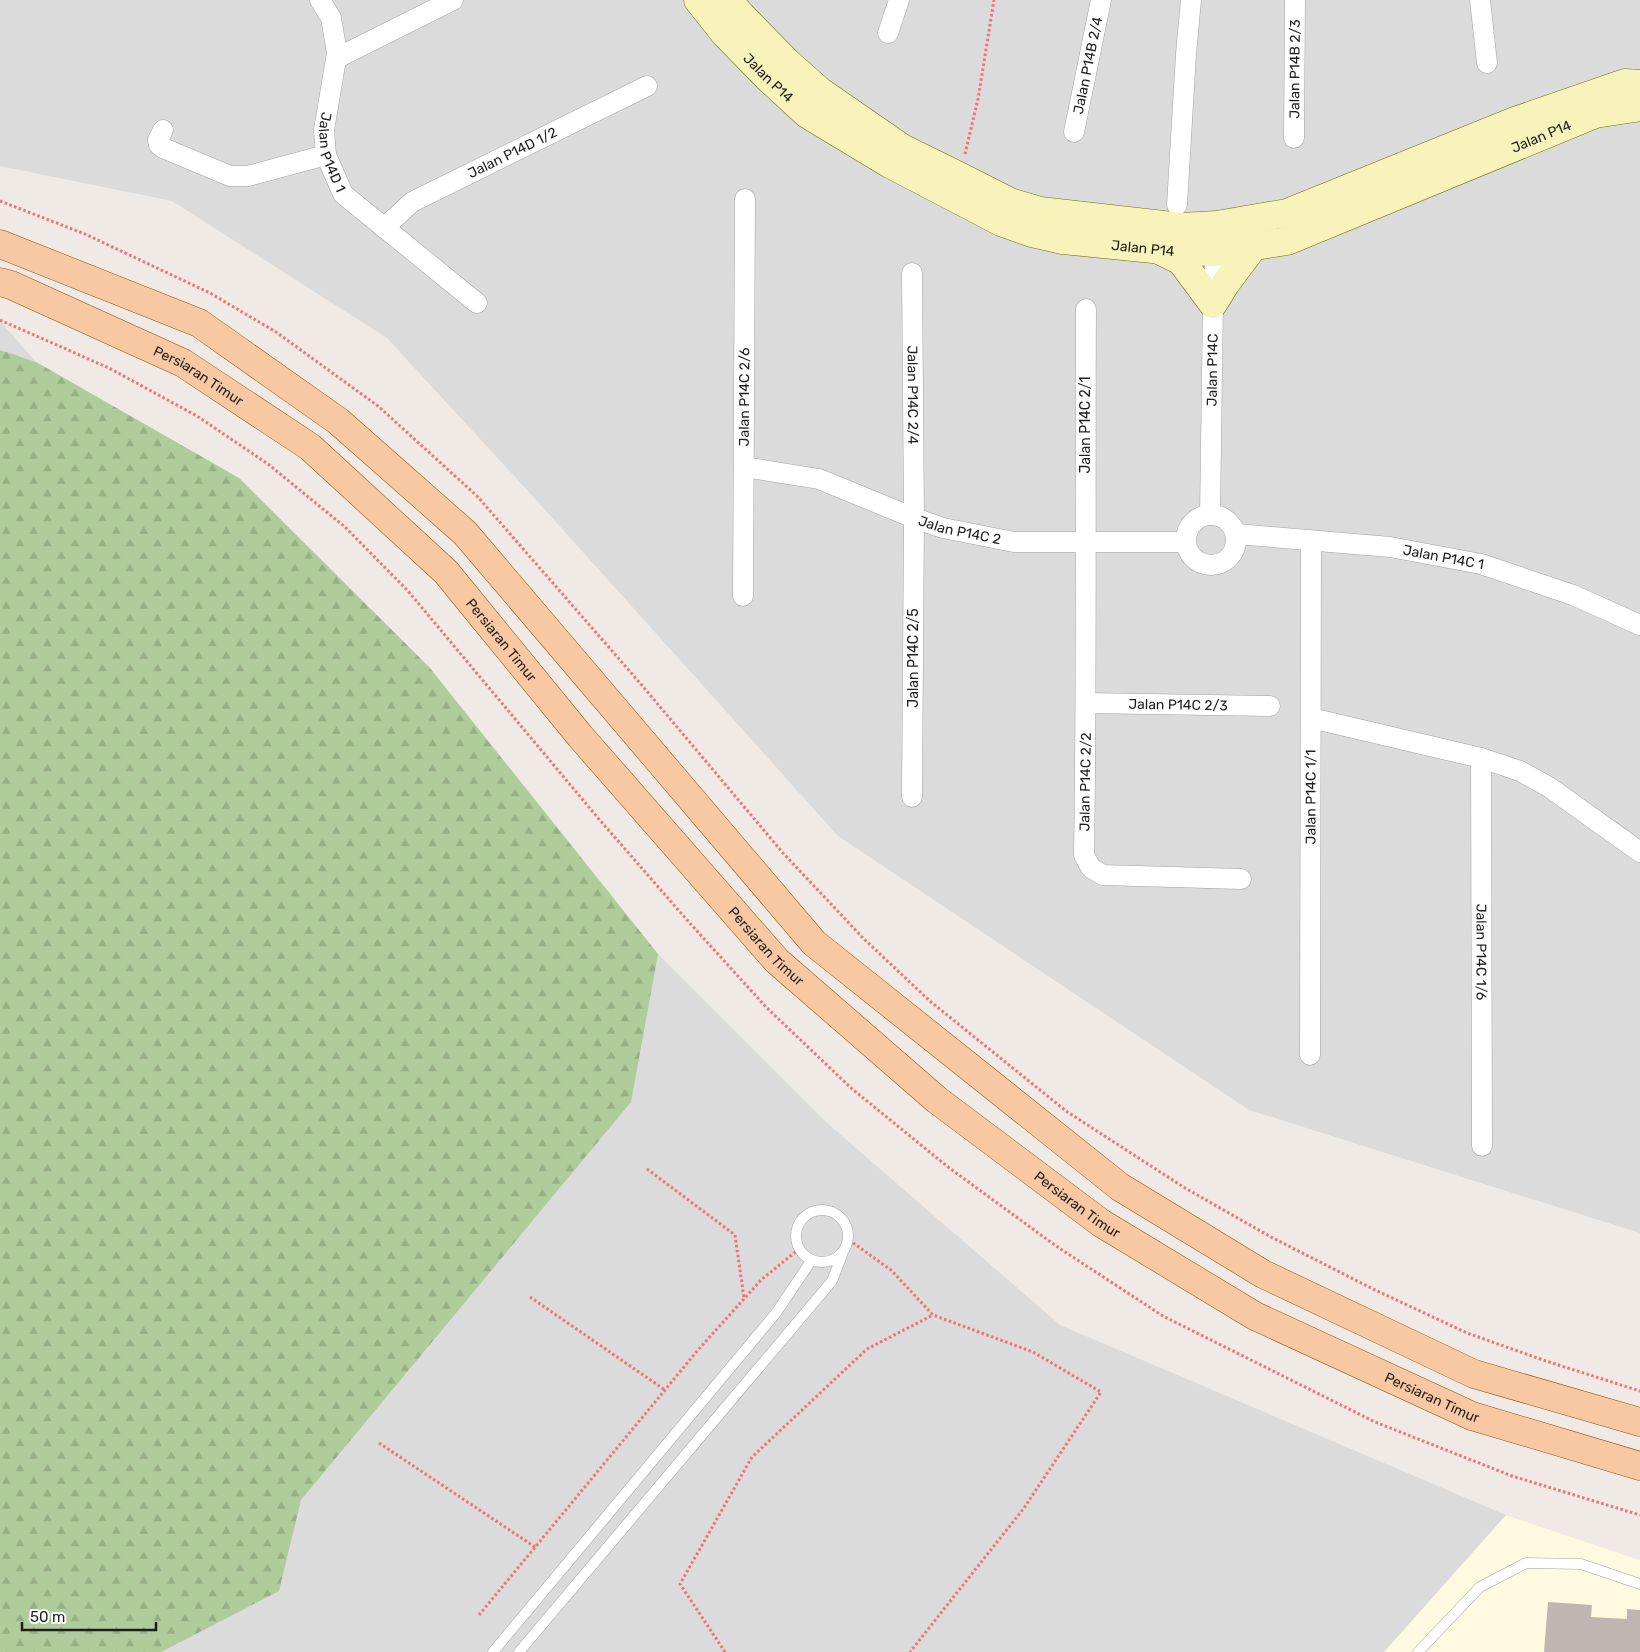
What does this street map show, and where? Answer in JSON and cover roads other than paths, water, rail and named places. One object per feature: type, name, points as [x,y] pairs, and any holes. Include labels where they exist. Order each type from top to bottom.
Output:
[{"type":"main road","name":"Jalan P14","points":[[698,0],[725,34],[807,114],[890,164],[1002,222],[1032,233],[1063,240],[1174,251],[1216,239],[1287,213],[1515,121],[1635,83]]},
{"type":"main road","name":"Jalan P14","points":[[728,0],[741,16],[820,92],[902,148],[1010,202],[1069,215],[1182,227],[1216,239],[1253,247],[1287,241],[1595,114],[1640,107]]},
{"type":"main road","points":[[0,244],[198,323],[338,421],[465,533],[814,943],[1120,1187],[1264,1274],[1474,1374],[1640,1422]]},
{"type":"main road","points":[[1157,249],[1181,261],[1214,304],[1226,283],[1253,247]]},
{"type":"main road","name":"Persiaran Timur","points":[[0,282],[11,285],[183,363],[310,447],[446,572],[580,736],[777,961],[938,1100],[1100,1223],[1255,1316],[1472,1416],[1640,1466]]},
{"type":"street","name":"Jalan P14D 1","points":[[320,0],[331,18],[337,58],[324,130],[326,155],[343,194],[477,303]]},
{"type":"street","points":[[337,58],[453,0]]},
{"type":"street","points":[[888,33],[899,0]]},
{"type":"street","name":"Jalan P14B 2/4","points":[[1074,132],[1101,0]]},
{"type":"street","points":[[1176,205],[1191,0]]},
{"type":"street","name":"Jalan P14B 2/3","points":[[1294,138],[1295,0]]},
{"type":"street","points":[[1480,0],[1487,63]]},
{"type":"street","name":"Jalan P14D 1/2","points":[[384,228],[412,202],[647,86]]},
{"type":"street","points":[[163,130],[158,140],[159,145],[163,148],[230,176],[248,176],[326,155]]},
{"type":"street","name":"Jalan P14C 2/6","points":[[743,596],[745,200]]},
{"type":"street","name":"Jalan P14C","points":[[1210,514],[1216,239]]},
{"type":"street","name":"Jalan P14C 2/4","points":[[912,273],[914,518]]},
{"type":"street","name":"Jalan P14C 2/1","points":[[1085,542],[1086,309]]},
{"type":"street","name":"Jalan P14C 2","points":[[744,467],[818,479],[943,528],[1014,542],[1185,542]]},
{"type":"street","points":[[1210,514],[1227,520],[1236,534],[1234,551],[1223,563],[1214,566],[1198,563],[1188,551],[1185,542],[1189,526],[1195,520],[1210,514]]},
{"type":"street","name":"Jalan P14C 2/5","points":[[912,797],[914,518]]},
{"type":"street","name":"Jalan P14C 1","points":[[1236,534],[1390,547],[1481,564],[1574,595],[1640,626]]},
{"type":"street","name":"Jalan P14C 1/1","points":[[1310,1054],[1311,541]]},
{"type":"street","name":"Jalan P14C 2/2","points":[[1085,542],[1086,703],[1084,855],[1091,868],[1103,875],[1241,879]]},
{"type":"street","name":"Jalan P14C 2/3","points":[[1086,703],[1270,706]]},
{"type":"street","points":[[1311,718],[1481,758],[1520,771],[1550,787],[1640,852]]},
{"type":"street","name":"Jalan P14C 1/6","points":[[1481,758],[1482,1146]]},
{"type":"lane","points":[[519,1652],[832,1281],[849,1240],[846,1223],[834,1212],[818,1210],[803,1217],[796,1233],[799,1249],[811,1261],[827,1263],[842,1255]]},
{"type":"lane","points":[[493,1652],[776,1313],[811,1261]]},
{"type":"lane","points":[[1418,1652],[1480,1587],[1526,1563],[1581,1564],[1640,1584]]}]
